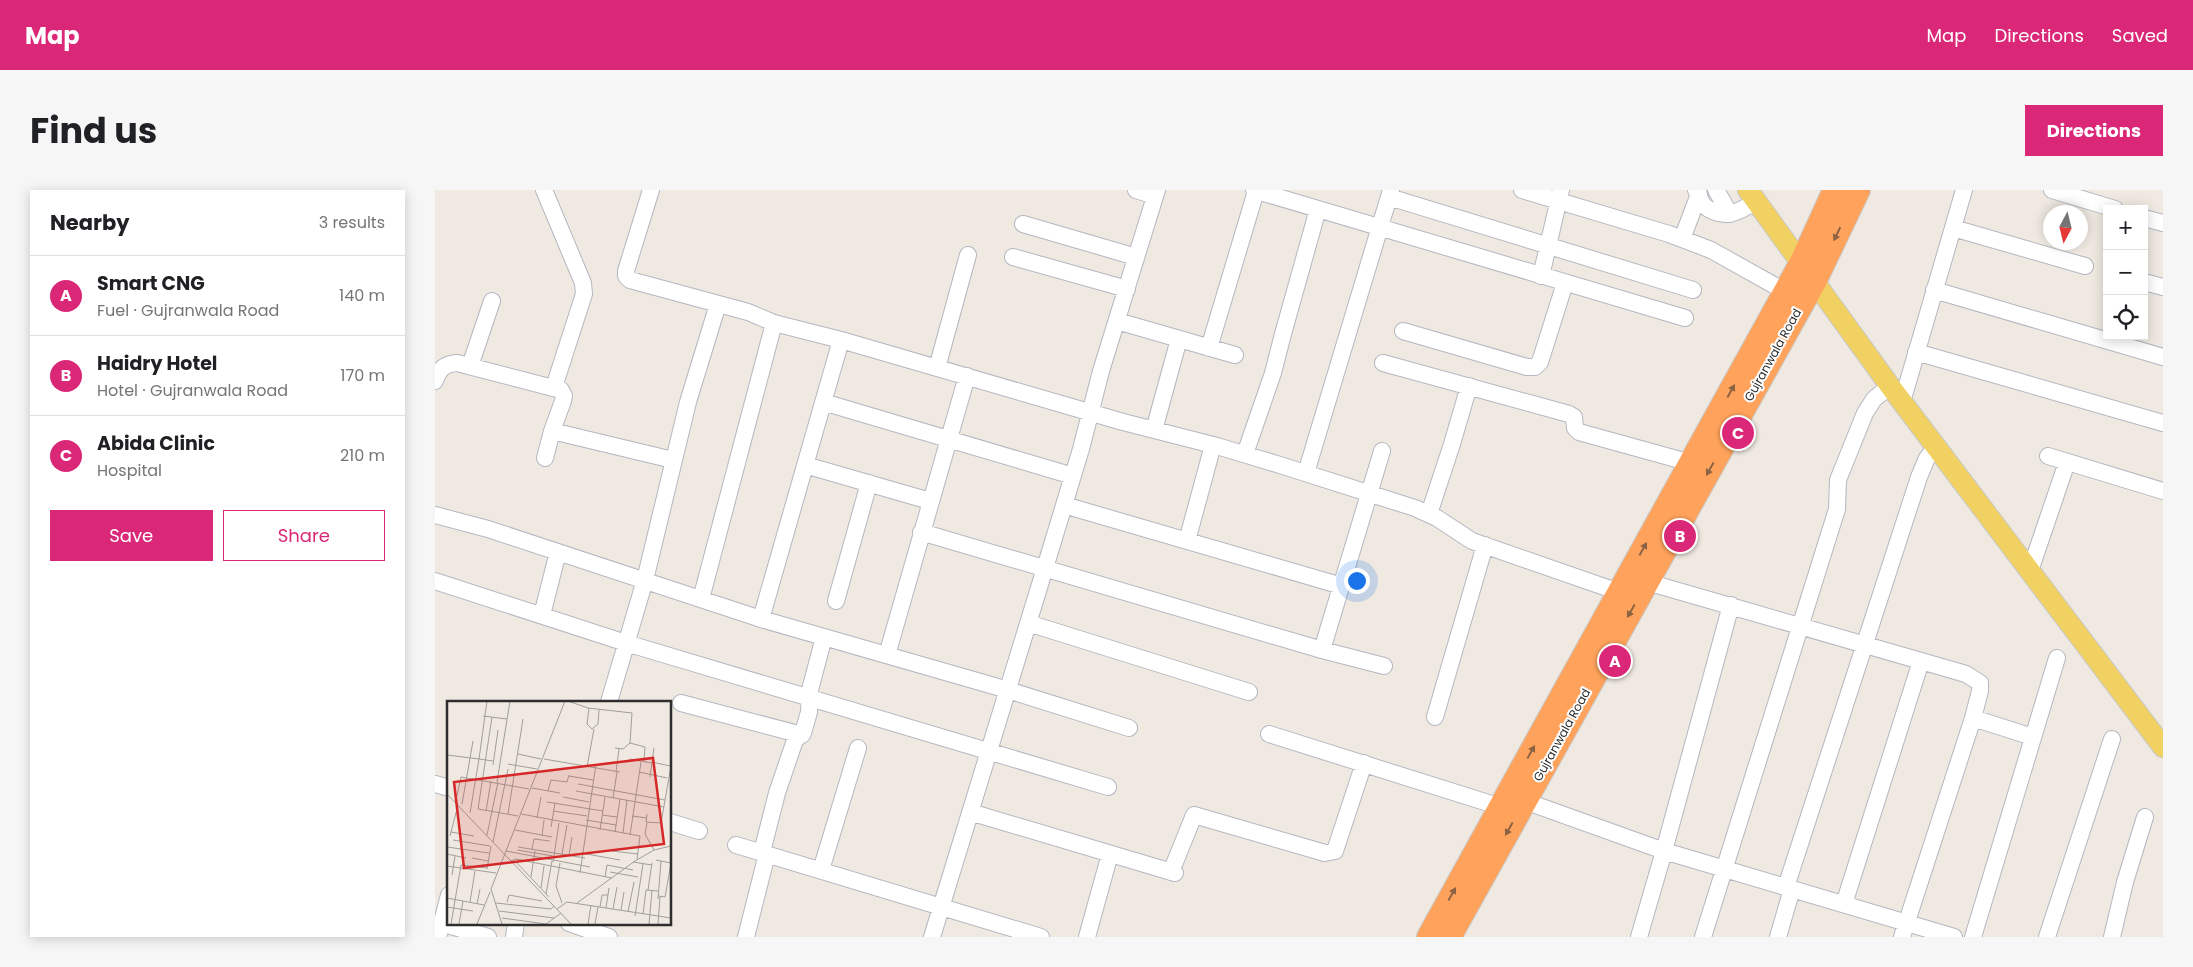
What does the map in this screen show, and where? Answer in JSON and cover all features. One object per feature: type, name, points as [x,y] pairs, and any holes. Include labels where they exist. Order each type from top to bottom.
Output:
[{"type":"highway","name":"Gujranwala Road","points":[[1429,937],[1785,292],[1808,272],[1835,190]]},
{"type":"highway","name":"Gujranwala Road","points":[[1449,937],[1647,582],[1808,272],[1859,190]]},
{"type":"main road","points":[[1752,195],[1902,402],[2160,738]]},
{"type":"street","points":[[545,190],[583,283],[585,294],[554,387]]},
{"type":"street","points":[[651,190],[626,271],[626,276],[635,281],[747,312],[774,323],[841,340],[1306,473],[1429,514],[1472,541],[1619,592]]},
{"type":"street","points":[[932,937],[1029,623],[1156,193],[1136,190]]},
{"type":"street","points":[[1209,348],[1255,190],[1685,318]]},
{"type":"street","points":[[1522,190],[1560,195],[1682,239],[1728,258],[1785,292]]},
{"type":"street","points":[[1716,190],[1730,214]]},
{"type":"street","points":[[1902,402],[1964,190]]},
{"type":"street","points":[[2052,190],[2103,205]]},
{"type":"street","points":[[1682,239],[1698,192]]},
{"type":"street","points":[[1698,192],[1706,208],[1730,214],[1740,212],[1752,195]]},
{"type":"street","points":[[1306,473],[1390,194],[1548,246],[1693,290]]},
{"type":"street","points":[[1541,276],[1560,195]]},
{"type":"street","points":[[1245,454],[1279,352],[1317,209]]},
{"type":"street","points":[[2148,219],[2163,223]]},
{"type":"street","points":[[1023,224],[1136,257]]},
{"type":"street","points":[[1953,228],[2085,266]]},
{"type":"street","points":[[937,368],[968,255]]},
{"type":"street","points":[[1013,257],[1127,289]]},
{"type":"street","points":[[1403,332],[1527,367],[1535,367],[1540,362],[1565,283]]},
{"type":"street","points":[[2148,283],[2163,287]]},
{"type":"street","points":[[1934,290],[2163,357]]},
{"type":"street","points":[[470,366],[492,301]]},
{"type":"street","points":[[609,701],[645,580],[673,460],[718,304]]},
{"type":"street","points":[[1117,322],[1235,355]]},
{"type":"street","points":[[701,599],[774,323]]},
{"type":"street","points":[[1154,430],[1179,339]]},
{"type":"street","points":[[761,619],[841,340]]},
{"type":"street","points":[[1916,352],[2163,423]]},
{"type":"street","points":[[1383,363],[1569,414],[1574,417],[1575,428],[1579,432],[1691,463]]},
{"type":"street","points":[[435,381],[439,371],[447,365],[457,364],[561,390],[564,396],[545,458]]},
{"type":"street","points":[[887,655],[967,376]]},
{"type":"street","points":[[1429,514],[1469,386]]},
{"type":"street","points":[[1703,937],[1837,509],[1838,480],[1865,412],[1874,399],[1890,386]]},
{"type":"street","points":[[823,402],[1073,476]]},
{"type":"street","points":[[552,431],[673,460]]},
{"type":"street","points":[[1187,541],[1213,445]]},
{"type":"street","points":[[1778,937],[1789,888],[1864,645],[1919,477],[1927,458],[1936,447]]},
{"type":"street","points":[[1322,650],[1382,451]]},
{"type":"street","points":[[2047,456],[2163,491]]},
{"type":"street","points":[[2030,571],[2067,462]]},
{"type":"street","points":[[805,465],[930,501]]},
{"type":"street","points":[[836,601],[869,484]]},
{"type":"street","points":[[1064,505],[1342,586]]},
{"type":"street","points":[[435,515],[645,580],[761,619],[1008,690],[1129,728]]},
{"type":"street","points":[[921,532],[1322,650],[1384,666]]},
{"type":"street","points":[[1435,717],[1485,545]]},
{"type":"street","points":[[541,615],[557,552]]},
{"type":"street","points":[[435,581],[627,643],[1108,788]]},
{"type":"street","points":[[1647,582],[1921,660],[1965,674],[1980,683],[1981,691],[1973,718],[1904,930]]},
{"type":"street","points":[[1639,937],[1731,605]]},
{"type":"street","points":[[1029,623],[1249,692]]},
{"type":"street","points":[[746,937],[777,793],[795,740],[801,735],[811,707],[810,698],[824,637]]},
{"type":"street","points":[[1973,937],[2057,658]]},
{"type":"street","points":[[1844,904],[1921,660]]},
{"type":"street","points":[[681,703],[801,735]]},
{"type":"street","points":[[1973,718],[2033,737]]},
{"type":"street","points":[[1269,734],[1501,807]]},
{"type":"street","points":[[2047,937],[2112,739]]},
{"type":"street","points":[[821,870],[858,748]]},
{"type":"street","points":[[970,812],[1173,873],[1192,816],[1196,814],[1325,853],[1335,851],[1364,763]]},
{"type":"street","points":[[1525,801],[1664,851],[1844,904],[1904,930],[1954,937]]},
{"type":"street","points":[[2112,937],[2125,882],[2145,817]]},
{"type":"street","points":[[671,822],[699,831]]},
{"type":"street","points":[[736,845],[942,905],[1004,931],[1041,937]]},
{"type":"street","points":[[1087,937],[1110,854]]},
{"type":"street","points":[[444,898],[440,930],[488,937]]},
{"type":"street","points":[[514,937],[516,924]]},
{"type":"street","points":[[572,924],[609,937]]},
{"type":"place","name":"Abida Clinic","points":[[1738,433]]},
{"type":"place","name":"Haidry Hotel","points":[[1680,536]]},
{"type":"place","name":"Smart CNG","points":[[1615,661]]}]
